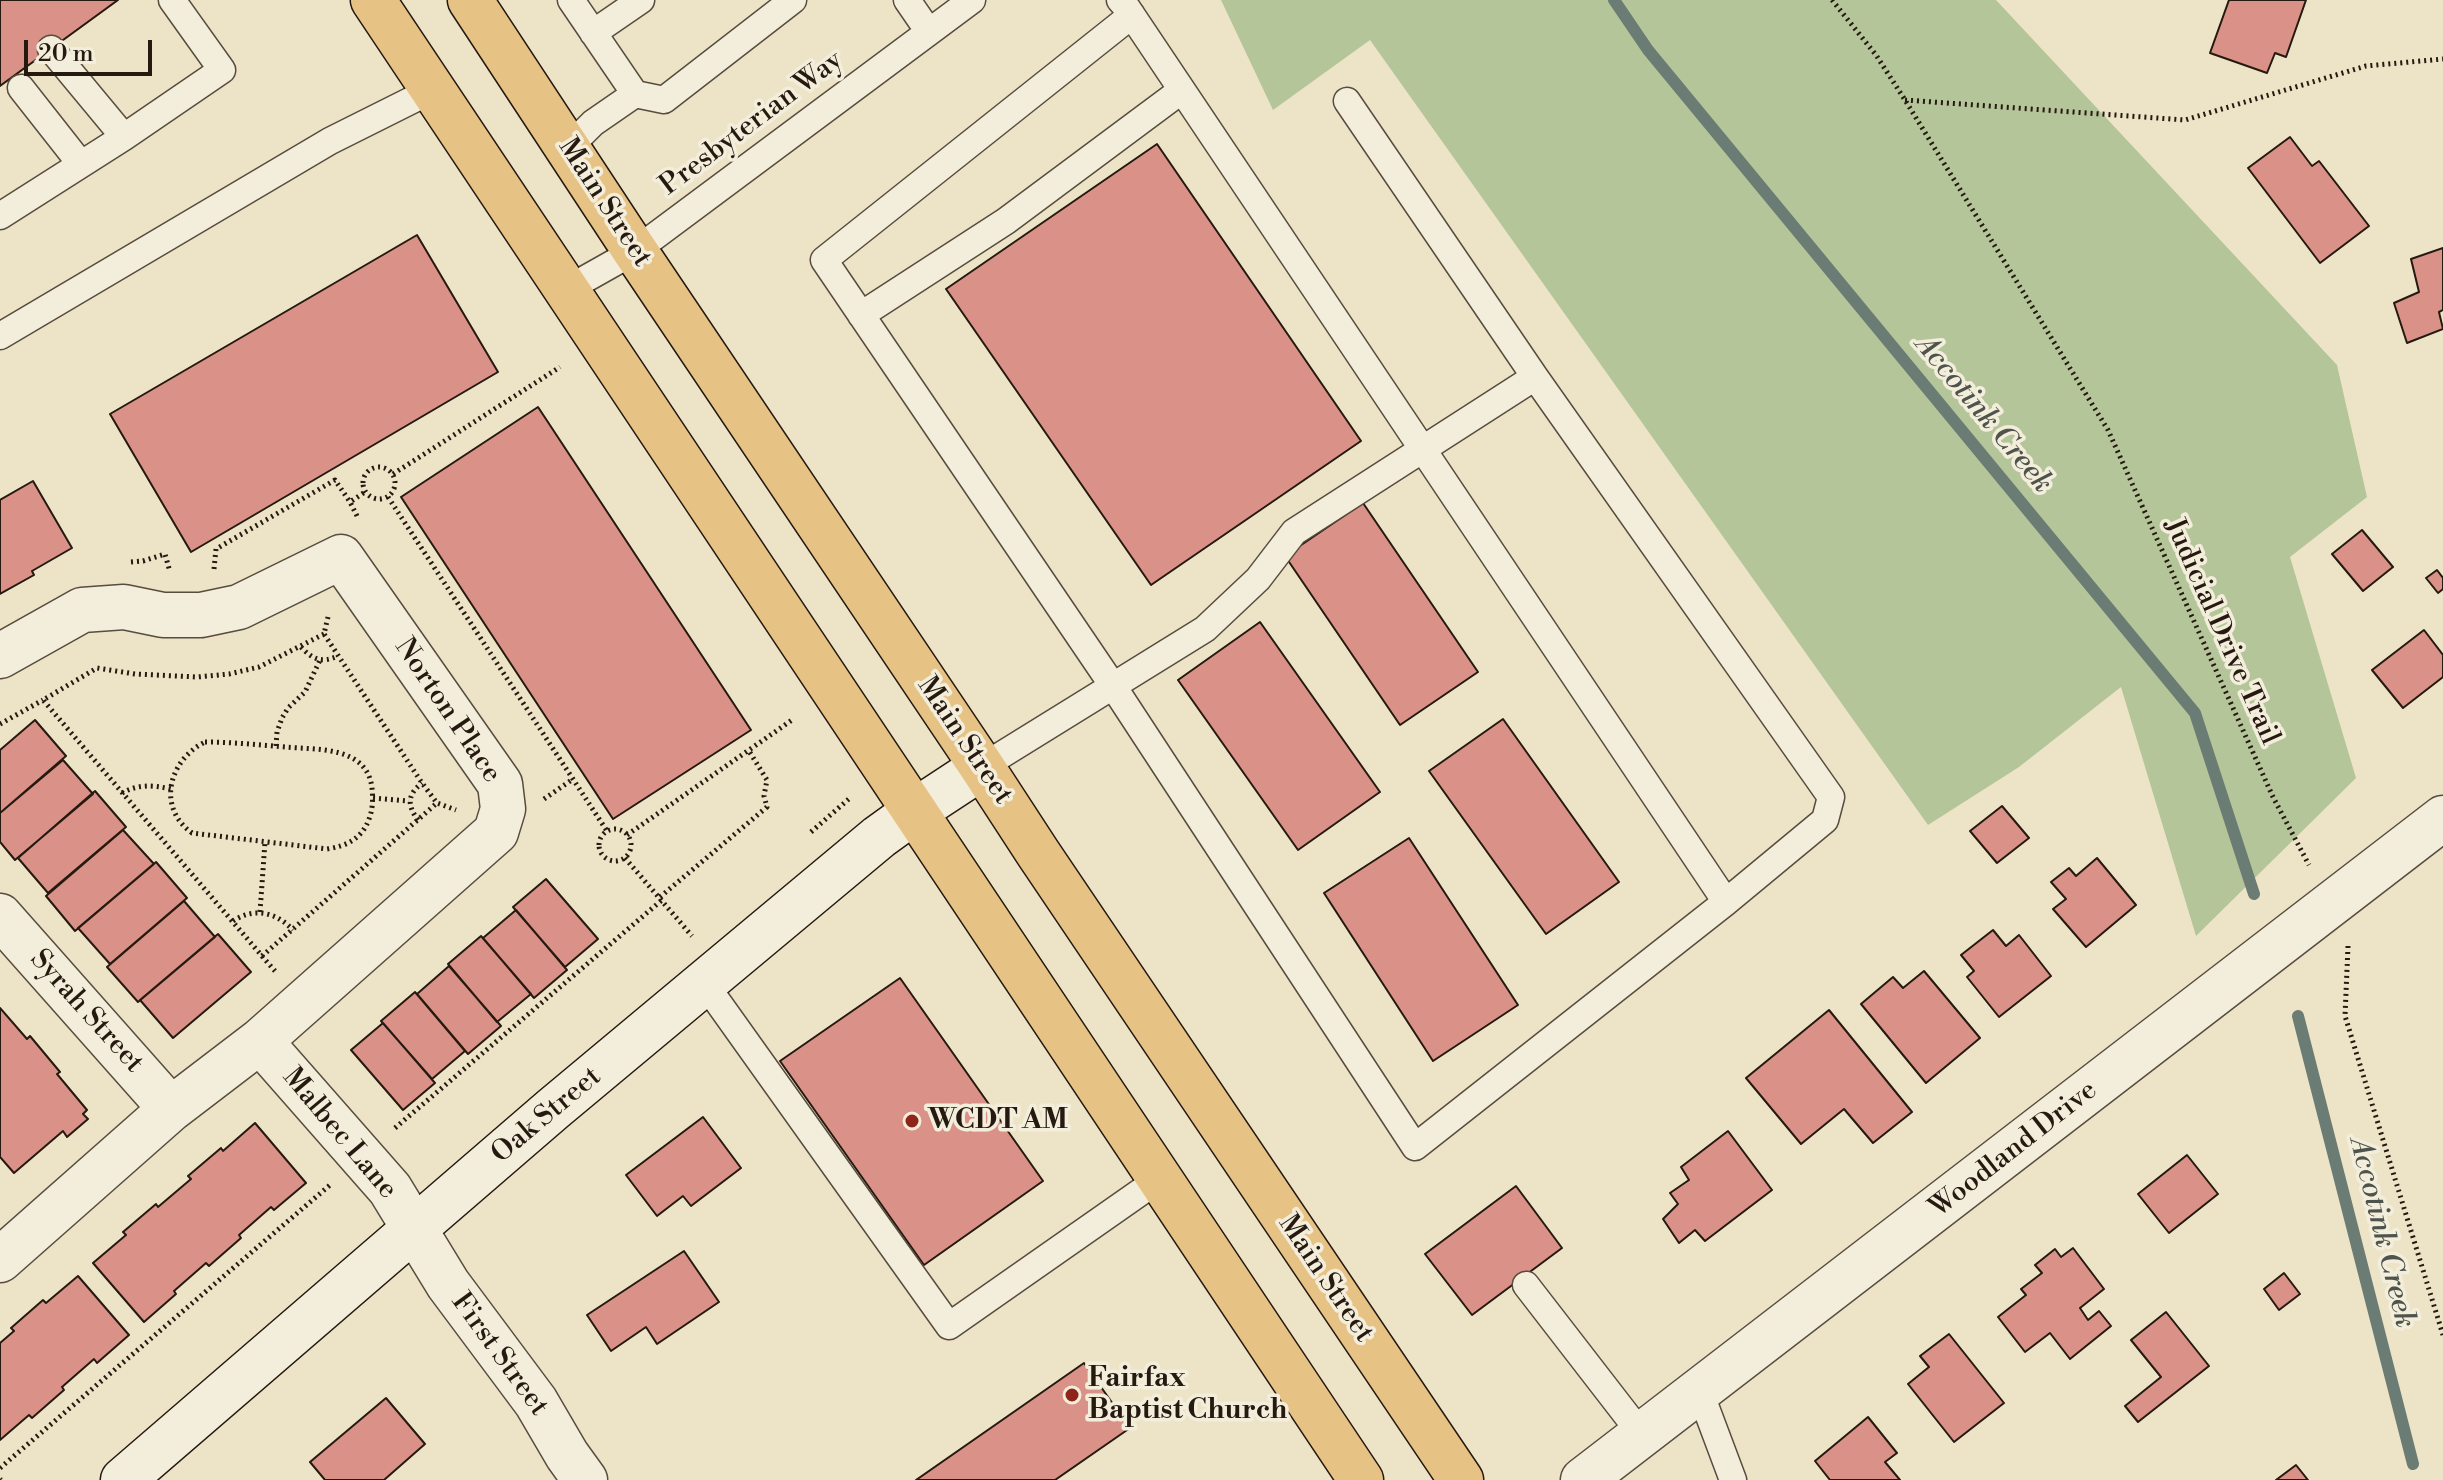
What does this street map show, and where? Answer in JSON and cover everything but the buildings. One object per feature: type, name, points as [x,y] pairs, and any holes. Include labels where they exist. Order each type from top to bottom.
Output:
[{"type":"main road","points":[[373,0],[564,291],[1162,1177],[1361,1480]]},
{"type":"main road","name":"Main Street","points":[[470,0],[1224,1131],[1461,1480]]},
{"type":"street","name":"Norton Place","points":[[0,656],[82,610],[124,607],[163,615],[201,615],[239,607],[341,557],[500,784],[503,809],[496,832],[260,1041],[171,1109],[0,1260]]},
{"type":"street","name":"Oak Street","points":[[123,1480],[553,1109],[879,837],[982,767]]},
{"type":"street","name":"Woodland Drive","points":[[1583,1480],[2443,818]]},
{"type":"street","name":"Syrah Street","points":[[0,916],[171,1109]]},
{"type":"street","name":"Malbec Lane","points":[[260,1041],[390,1189],[414,1230]]},
{"type":"street","name":"First Street","points":[[414,1230],[448,1284],[536,1402],[585,1480]]},
{"type":"lane","points":[[0,216],[222,70],[172,0]]},
{"type":"lane","points":[[571,0],[635,94],[664,100],[793,0]]},
{"type":"lane","points":[[593,33],[641,0]]},
{"type":"lane","points":[[907,0],[929,32]]},
{"type":"lane","name":"Presbyterian Way","points":[[564,291],[635,251],[972,0]]},
{"type":"lane","points":[[1347,101],[1535,377],[1831,797],[1825,820],[1726,902],[1415,1147],[1113,686],[824,260],[1126,8],[1726,902]]},
{"type":"lane","points":[[51,49],[124,137]]},
{"type":"lane","points":[[21,88],[80,163]]},
{"type":"lane","points":[[0,336],[330,141],[432,90]]},
{"type":"lane","points":[[861,315],[1006,221],[1182,90]]},
{"type":"lane","points":[[568,148],[593,123],[635,94]]},
{"type":"lane","points":[[982,767],[1205,629],[1258,579],[1294,532],[1535,377]]},
{"type":"lane","points":[[705,984],[949,1326],[1162,1177]]},
{"type":"lane","points":[[1526,1285],[1642,1435]]},
{"type":"lane","points":[[1700,1392],[1733,1480]]},
{"type":"path","name":"Judicial Drive Trail","points":[[1832,0],[1876,55],[1905,100],[2108,430],[2273,797],[2348,942],[2345,1016],[2443,1335]]},
{"type":"path","points":[[1905,100],[2185,120],[2366,66],[2443,59]]},
{"type":"path","points":[[393,474],[560,367]]},
{"type":"path","points":[[384,467],[393,474],[396,485],[388,497],[373,499],[365,492],[362,485],[364,475],[373,468],[384,467]]},
{"type":"path","points":[[214,571],[216,549],[335,480],[350,502]]},
{"type":"path","points":[[388,497],[607,831]]},
{"type":"path","points":[[118,563],[143,561],[165,554],[172,580]]},
{"type":"path","points":[[0,724],[97,668],[135,674],[197,677],[229,674],[259,667],[324,634]]},
{"type":"path","points":[[301,646],[310,656],[320,660],[338,656]]},
{"type":"path","points":[[276,746],[282,718],[305,692],[320,660]]},
{"type":"path","points":[[43,700],[262,956],[437,803]]},
{"type":"path","points":[[627,835],[792,720]]},
{"type":"path","points":[[205,742],[344,753],[361,763],[371,778],[373,798],[369,819],[360,836],[344,846],[327,849],[192,833],[175,813],[171,789],[179,763],[190,750],[205,742]]},
{"type":"path","points":[[399,1138],[393,1131],[767,807],[764,796],[767,780],[749,751]]},
{"type":"path","points":[[418,820],[410,810],[409,801],[422,783]]},
{"type":"path","points":[[122,793],[147,785],[171,789]]},
{"type":"path","points":[[807,836],[853,795]]},
{"type":"path","points":[[373,798],[409,801]]},
{"type":"path","points":[[619,829],[627,835],[631,847],[627,857],[618,862],[608,861],[601,855],[598,847],[600,837],[607,831],[619,829]]},
{"type":"path","points":[[260,912],[265,842]]},
{"type":"path","points":[[625,858],[693,936],[681,947]]},
{"type":"path","points":[[233,921],[260,912],[276,917],[293,930]]},
{"type":"path","points":[[0,1468],[333,1182]]},
{"type":"green space","points":[[1221,0],[1996,0],[2337,365],[2367,497],[2290,557],[2356,778],[2196,936],[2121,687],[2019,767],[1928,825],[1370,40],[1273,110]]},
{"type":"waterway","name":"Accotink Creek","points":[[1614,0],[1648,50],[2195,713],[2254,894]]},
{"type":"waterway","name":"Accotink Creek","points":[[2298,1016],[2413,1464]]},
{"type":"place","name":"WCDT AM","points":[[912,1121]]},
{"type":"place","name":"Fairfax Baptist Church","points":[[1072,1395]]}]
